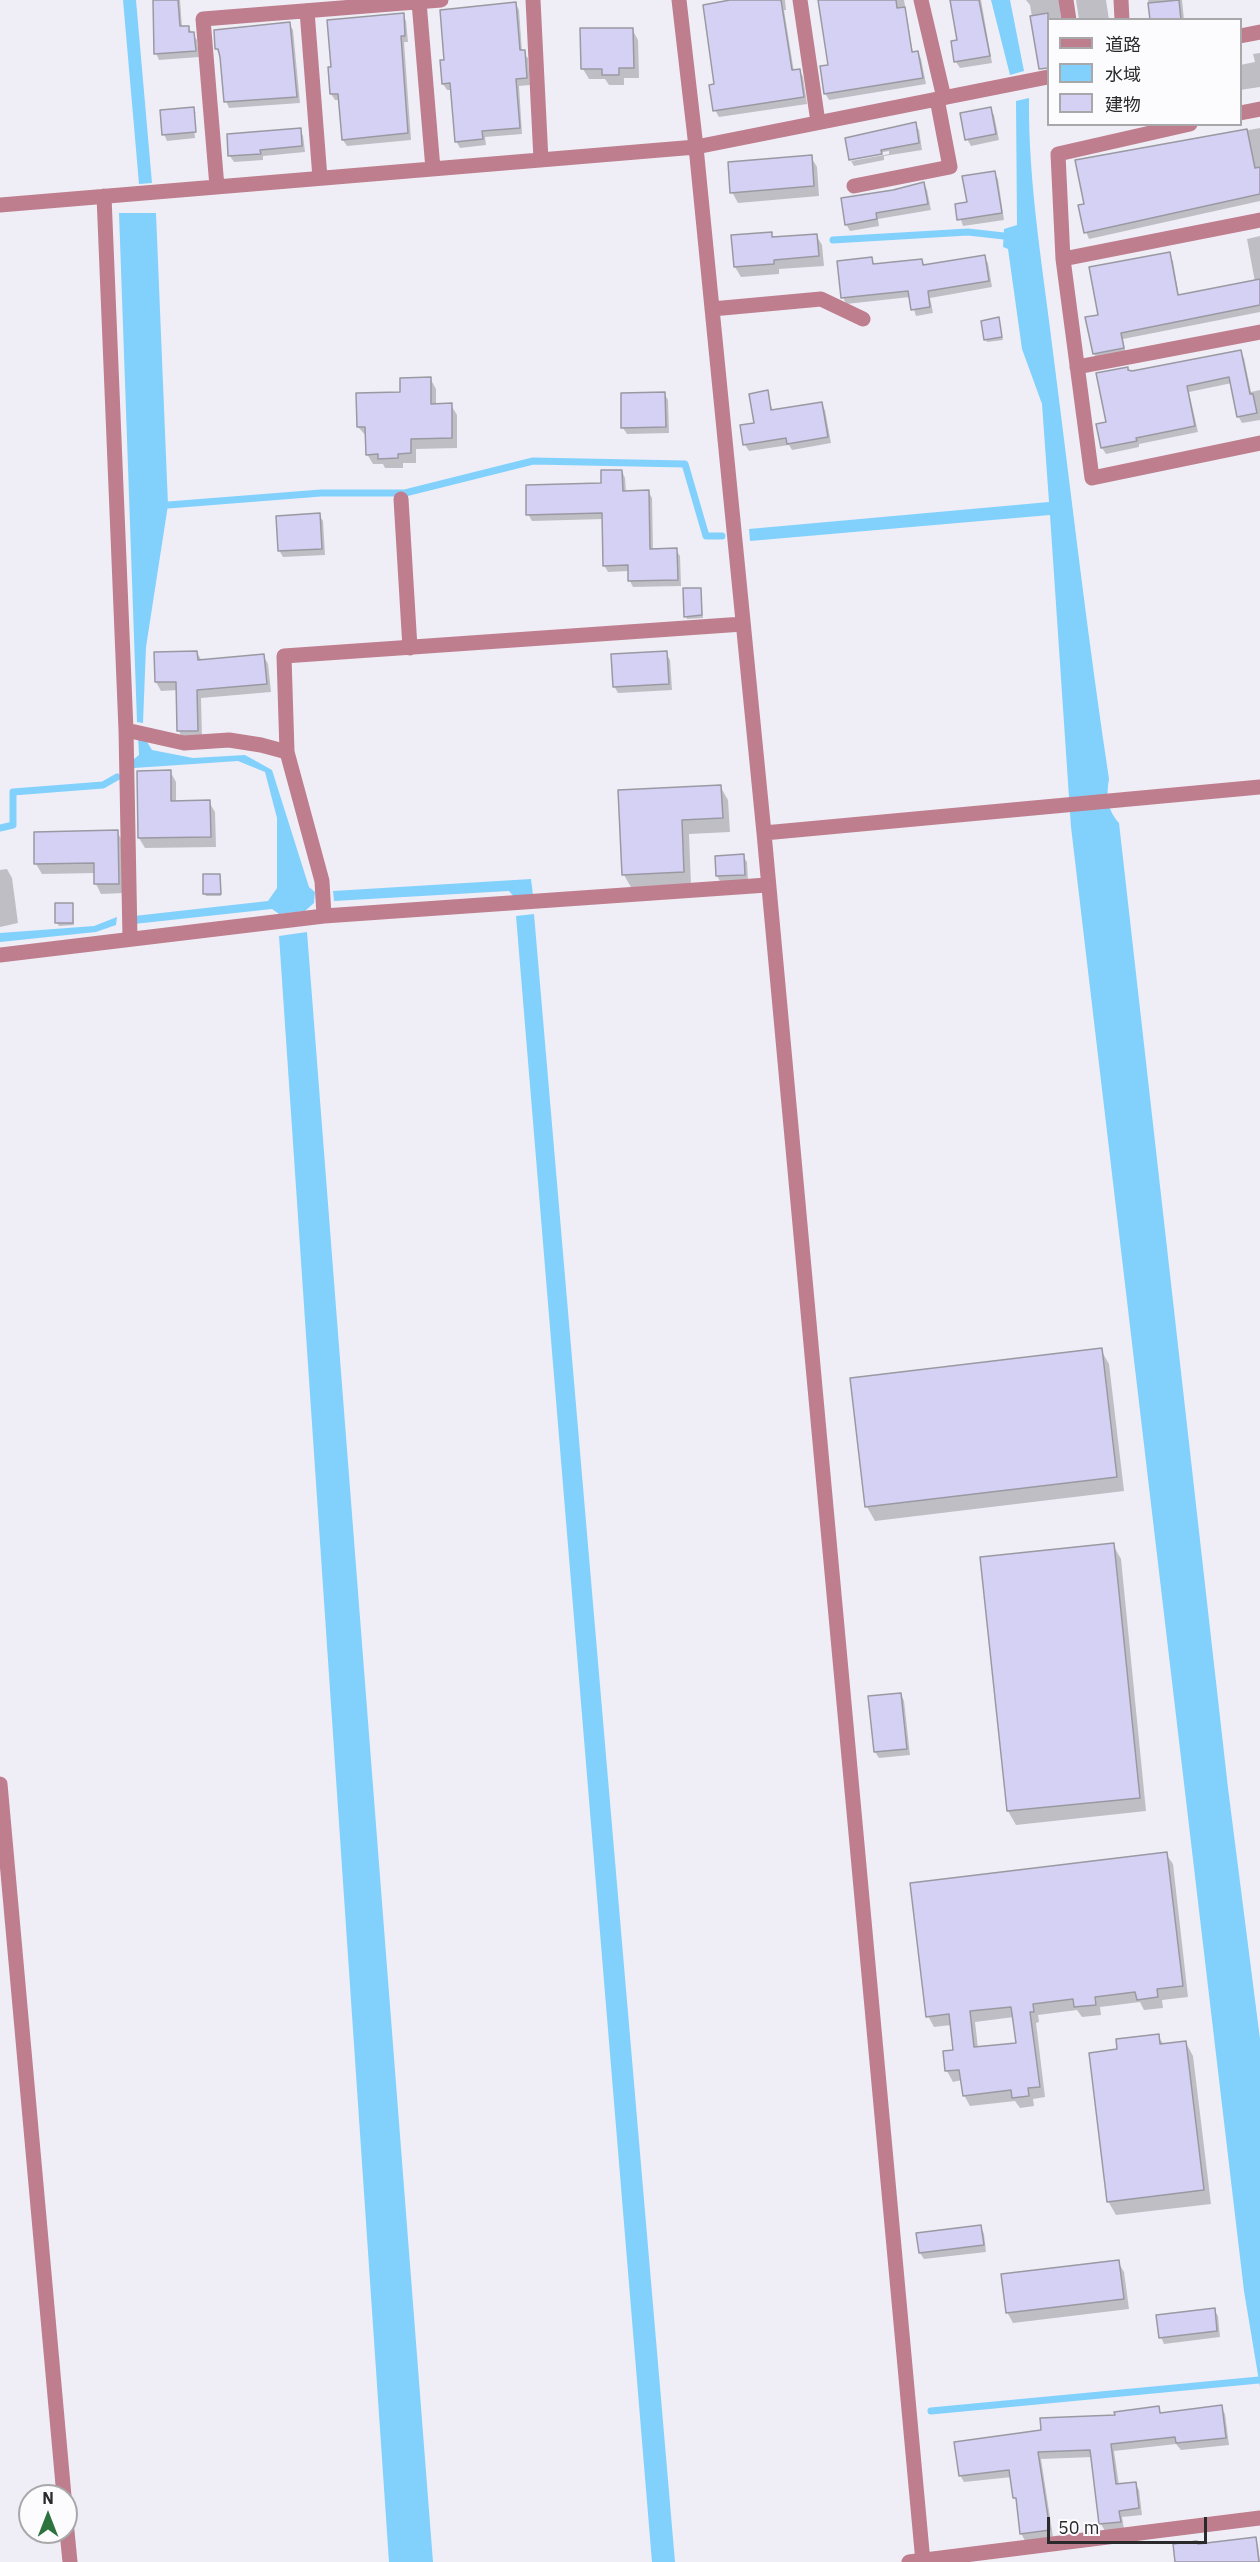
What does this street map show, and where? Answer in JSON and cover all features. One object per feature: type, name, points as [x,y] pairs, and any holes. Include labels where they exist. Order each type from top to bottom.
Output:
[{"type":"street","points":[[217,187],[203,19],[441,0]]},
{"type":"street","points":[[533,0],[542,160]]},
{"type":"street","points":[[679,0],[696,147],[764,833],[919,2561],[1260,2518]]},
{"type":"street","points":[[800,0],[818,122]]},
{"type":"street","points":[[854,186],[950,167],[940,98],[921,0]]},
{"type":"street","points":[[1066,0],[1069,18]]},
{"type":"street","points":[[1121,0],[1122,18]]},
{"type":"street","points":[[419,2],[433,169]]},
{"type":"street","points":[[307,11],[320,178]]},
{"type":"street","points":[[1242,36],[1260,32]]},
{"type":"street","points":[[0,205],[696,147],[1047,77]]},
{"type":"street","points":[[1242,113],[1260,109]]},
{"type":"street","points":[[1181,126],[1058,154],[1063,259],[1092,478],[1260,443]]},
{"type":"street","points":[[104,196],[126,730],[130,938]]},
{"type":"street","points":[[1063,259],[1260,220]]},
{"type":"street","points":[[712,309],[821,299],[863,320]]},
{"type":"street","points":[[1077,367],[1260,332]]},
{"type":"street","points":[[401,499],[410,648]]},
{"type":"street","points":[[324,916],[322,881],[287,752],[284,656],[743,624]]},
{"type":"street","points":[[126,730],[184,743],[229,740],[287,752]]},
{"type":"street","points":[[764,833],[1260,787]]},
{"type":"street","points":[[0,955],[324,916],[767,885]]},
{"type":"street","points":[[0,1784],[63,2484]]},
{"type":"street","points":[[68,2544],[70,2562]]},
{"type":"water","points":[[123,0],[136,0],[152,183],[139,184]]},
{"type":"water","points":[[991,0],[1010,0],[1024,71],[1010,75]]},
{"type":"water","points":[[1029,98],[1031,164],[1037,229],[1109,779],[1108,802],[1119,823],[1228,1788],[1260,2039],[1260,2387],[1244,2291],[1071,827],[1050,515],[750,541],[749,529],[1049,502],[1042,404],[1022,349],[1008,249],[1003,247],[1004,229],[1017,225],[1016,101]]},
{"type":"water","points":[[119,213],[156,213],[168,505],[146,647],[143,723],[137,722]]},
{"type":"water","points":[[138,736],[144,737],[152,750],[193,758],[245,755],[272,770],[309,887],[315,892],[314,903],[305,911],[279,914],[272,909],[134,924],[134,916],[268,901],[277,888],[277,818],[265,772],[238,761],[134,768],[134,759],[139,755]]},
{"type":"water","points":[[531,879],[533,895],[514,897],[509,891],[334,901],[333,891]]},
{"type":"water","points":[[534,914],[675,2562],[652,2562],[516,916]]},
{"type":"water","points":[[117,917],[116,925],[96,932],[0,942],[0,933],[94,926]]},
{"type":"water","points":[[307,932],[433,2562],[389,2562],[279,936]]},
{"type":"building","points":[[153,0],[178,0],[180,26],[189,26],[189,32],[194,32],[196,51],[154,54]]},
{"type":"building","points":[[730,0],[781,0],[792,70],[800,69],[804,97],[713,111],[709,85],[714,84],[703,5]]},
{"type":"building","points":[[818,0],[896,0],[897,8],[905,7],[912,52],[918,51],[923,78],[824,94],[820,66],[828,65]]},
{"type":"building","points":[[950,0],[979,0],[990,56],[954,62],[951,41],[957,40]]},
{"type":"building","points":[[1179,0],[1181,18],[1150,18],[1148,3]]},
{"type":"building","points":[[516,2],[520,50],[525,50],[527,78],[516,79],[520,128],[482,131],[483,139],[455,142],[450,83],[442,84],[440,60],[444,60],[440,10]]},
{"type":"building","points":[[404,13],[405,36],[401,36],[408,133],[342,140],[338,94],[330,94],[328,67],[331,67],[327,20]]},
{"type":"building","points":[[1048,13],[1047,68],[1039,69],[1030,16]]},
{"type":"building","points":[[290,22],[297,97],[224,102],[220,57],[218,49],[215,49],[214,30]]},
{"type":"building","points":[[580,28],[633,28],[634,68],[619,68],[619,75],[602,75],[602,69],[581,69]]},
{"type":"building","points":[[194,107],[196,132],[162,135],[160,110]]},
{"type":"building","points":[[991,107],[996,134],[965,140],[960,113]]},
{"type":"building","points":[[916,122],[919,143],[881,150],[882,154],[849,160],[845,138]]},
{"type":"building","points":[[301,128],[302,146],[260,150],[261,154],[228,156],[227,134]]},
{"type":"building","points":[[1247,129],[1255,168],[1260,167],[1260,194],[1084,233],[1078,205],[1084,204],[1075,160]]},
{"type":"building","points":[[812,155],[814,186],[730,193],[728,162]]},
{"type":"building","points":[[995,171],[1002,213],[957,220],[955,204],[967,202],[962,176]]},
{"type":"building","points":[[924,182],[928,204],[876,213],[877,219],[845,225],[841,198],[893,190]]},
{"type":"building","points":[[772,232],[772,237],[817,234],[819,256],[774,260],[774,264],[734,267],[731,235]]},
{"type":"building","points":[[1170,252],[1178,295],[1260,279],[1260,305],[1121,333],[1124,348],[1093,354],[1085,317],[1098,315],[1089,267]]},
{"type":"building","points":[[985,255],[989,281],[928,291],[930,307],[911,310],[908,291],[841,298],[837,261],[872,257],[873,264],[922,259],[923,265]]},
{"type":"building","points":[[999,317],[1002,337],[984,340],[981,321]]},
{"type":"building","points":[[1241,350],[1250,394],[1253,394],[1257,413],[1237,417],[1229,377],[1187,386],[1195,426],[1101,448],[1096,424],[1106,422],[1096,373],[1128,367],[1128,370],[1132,371]]},
{"type":"building","points":[[431,377],[431,404],[452,403],[452,438],[411,439],[411,453],[398,454],[398,458],[378,459],[378,454],[366,455],[365,427],[357,427],[356,393],[400,392],[400,378]]},
{"type":"building","points":[[768,390],[771,410],[822,402],[828,437],[787,444],[786,438],[743,445],[740,425],[754,423],[749,394]]},
{"type":"building","points":[[665,392],[666,427],[621,428],[621,393]]},
{"type":"building","points":[[601,470],[622,470],[623,491],[649,490],[650,549],[677,548],[678,580],[628,581],[628,565],[603,566],[602,513],[526,515],[526,485],[601,483]]},
{"type":"building","points":[[320,513],[322,549],[278,551],[276,516]]},
{"type":"building","points":[[683,588],[701,588],[702,615],[684,617]]},
{"type":"building","points":[[197,651],[198,660],[264,654],[267,684],[197,690],[198,731],[177,731],[176,682],[155,682],[154,652]]},
{"type":"building","points":[[667,651],[669,684],[613,687],[611,654]]},
{"type":"building","points":[[171,770],[171,801],[210,800],[211,837],[138,838],[137,771]]},
{"type":"building","points":[[721,785],[723,818],[682,820],[684,872],[622,875],[618,790]]},
{"type":"building","points":[[118,830],[119,884],[94,884],[94,863],[34,864],[34,832]]},
{"type":"building","points":[[744,854],[745,875],[716,876],[715,856]]},
{"type":"building","points":[[203,874],[220,874],[221,894],[203,894]]},
{"type":"building","points":[[55,903],[73,903],[73,923],[55,923]]},
{"type":"building","points":[[1102,1348],[1117,1477],[865,1507],[850,1378]]},
{"type":"building","points":[[1114,1543],[1140,1798],[1007,1811],[980,1557]]},
{"type":"building","points":[[901,1693],[907,1749],[874,1752],[868,1696]]},
{"type":"building","points":[[1167,1852],[1183,1986],[1157,1989],[1158,1997],[1137,2000],[1135,1992],[1095,1997],[1096,2005],[1074,2007],[1073,1999],[1033,2004],[1034,2012],[1030,2012],[1040,2087],[1028,2088],[1029,2096],[1012,2098],[1011,2090],[963,2096],[959,2070],[945,2071],[943,2051],[953,2050],[949,2014],[926,2017],[910,1883]],"holes":[[[1011,2007],[1016,2043],[974,2047],[970,2011]]]},
{"type":"building","points":[[1159,2034],[1160,2044],[1186,2041],[1204,2190],[1107,2202],[1089,2053],[1117,2049],[1116,2039]]},
{"type":"building","points":[[981,2225],[984,2245],[919,2253],[916,2233]]},
{"type":"building","points":[[1119,2260],[1124,2299],[1006,2313],[1001,2274]]},
{"type":"building","points":[[1215,2308],[1217,2331],[1159,2338],[1156,2315]]},
{"type":"building","points":[[1222,2405],[1226,2438],[1176,2443],[1175,2437],[1111,2444],[1116,2484],[1136,2482],[1139,2508],[1119,2511],[1121,2522],[1099,2524],[1090,2450],[1038,2452],[1050,2530],[1020,2534],[1016,2498],[1013,2498],[1009,2470],[959,2476],[954,2442],[1041,2430],[1040,2418],[1115,2415],[1114,2412],[1159,2406],[1160,2413]]},
{"type":"building","points":[[1256,2537],[1259,2562],[1175,2562],[1173,2544],[1197,2541],[1198,2544]]},
{"type":"waterway","points":[[833,240],[968,232],[1004,236]]},
{"type":"waterway","points":[[168,505],[321,493],[405,493],[533,461],[685,464],[706,536],[722,536]]},
{"type":"waterway","points":[[0,828],[13,825],[13,792],[103,785],[117,777]]},
{"type":"waterway","points":[[931,2411],[1259,2380]]}]
